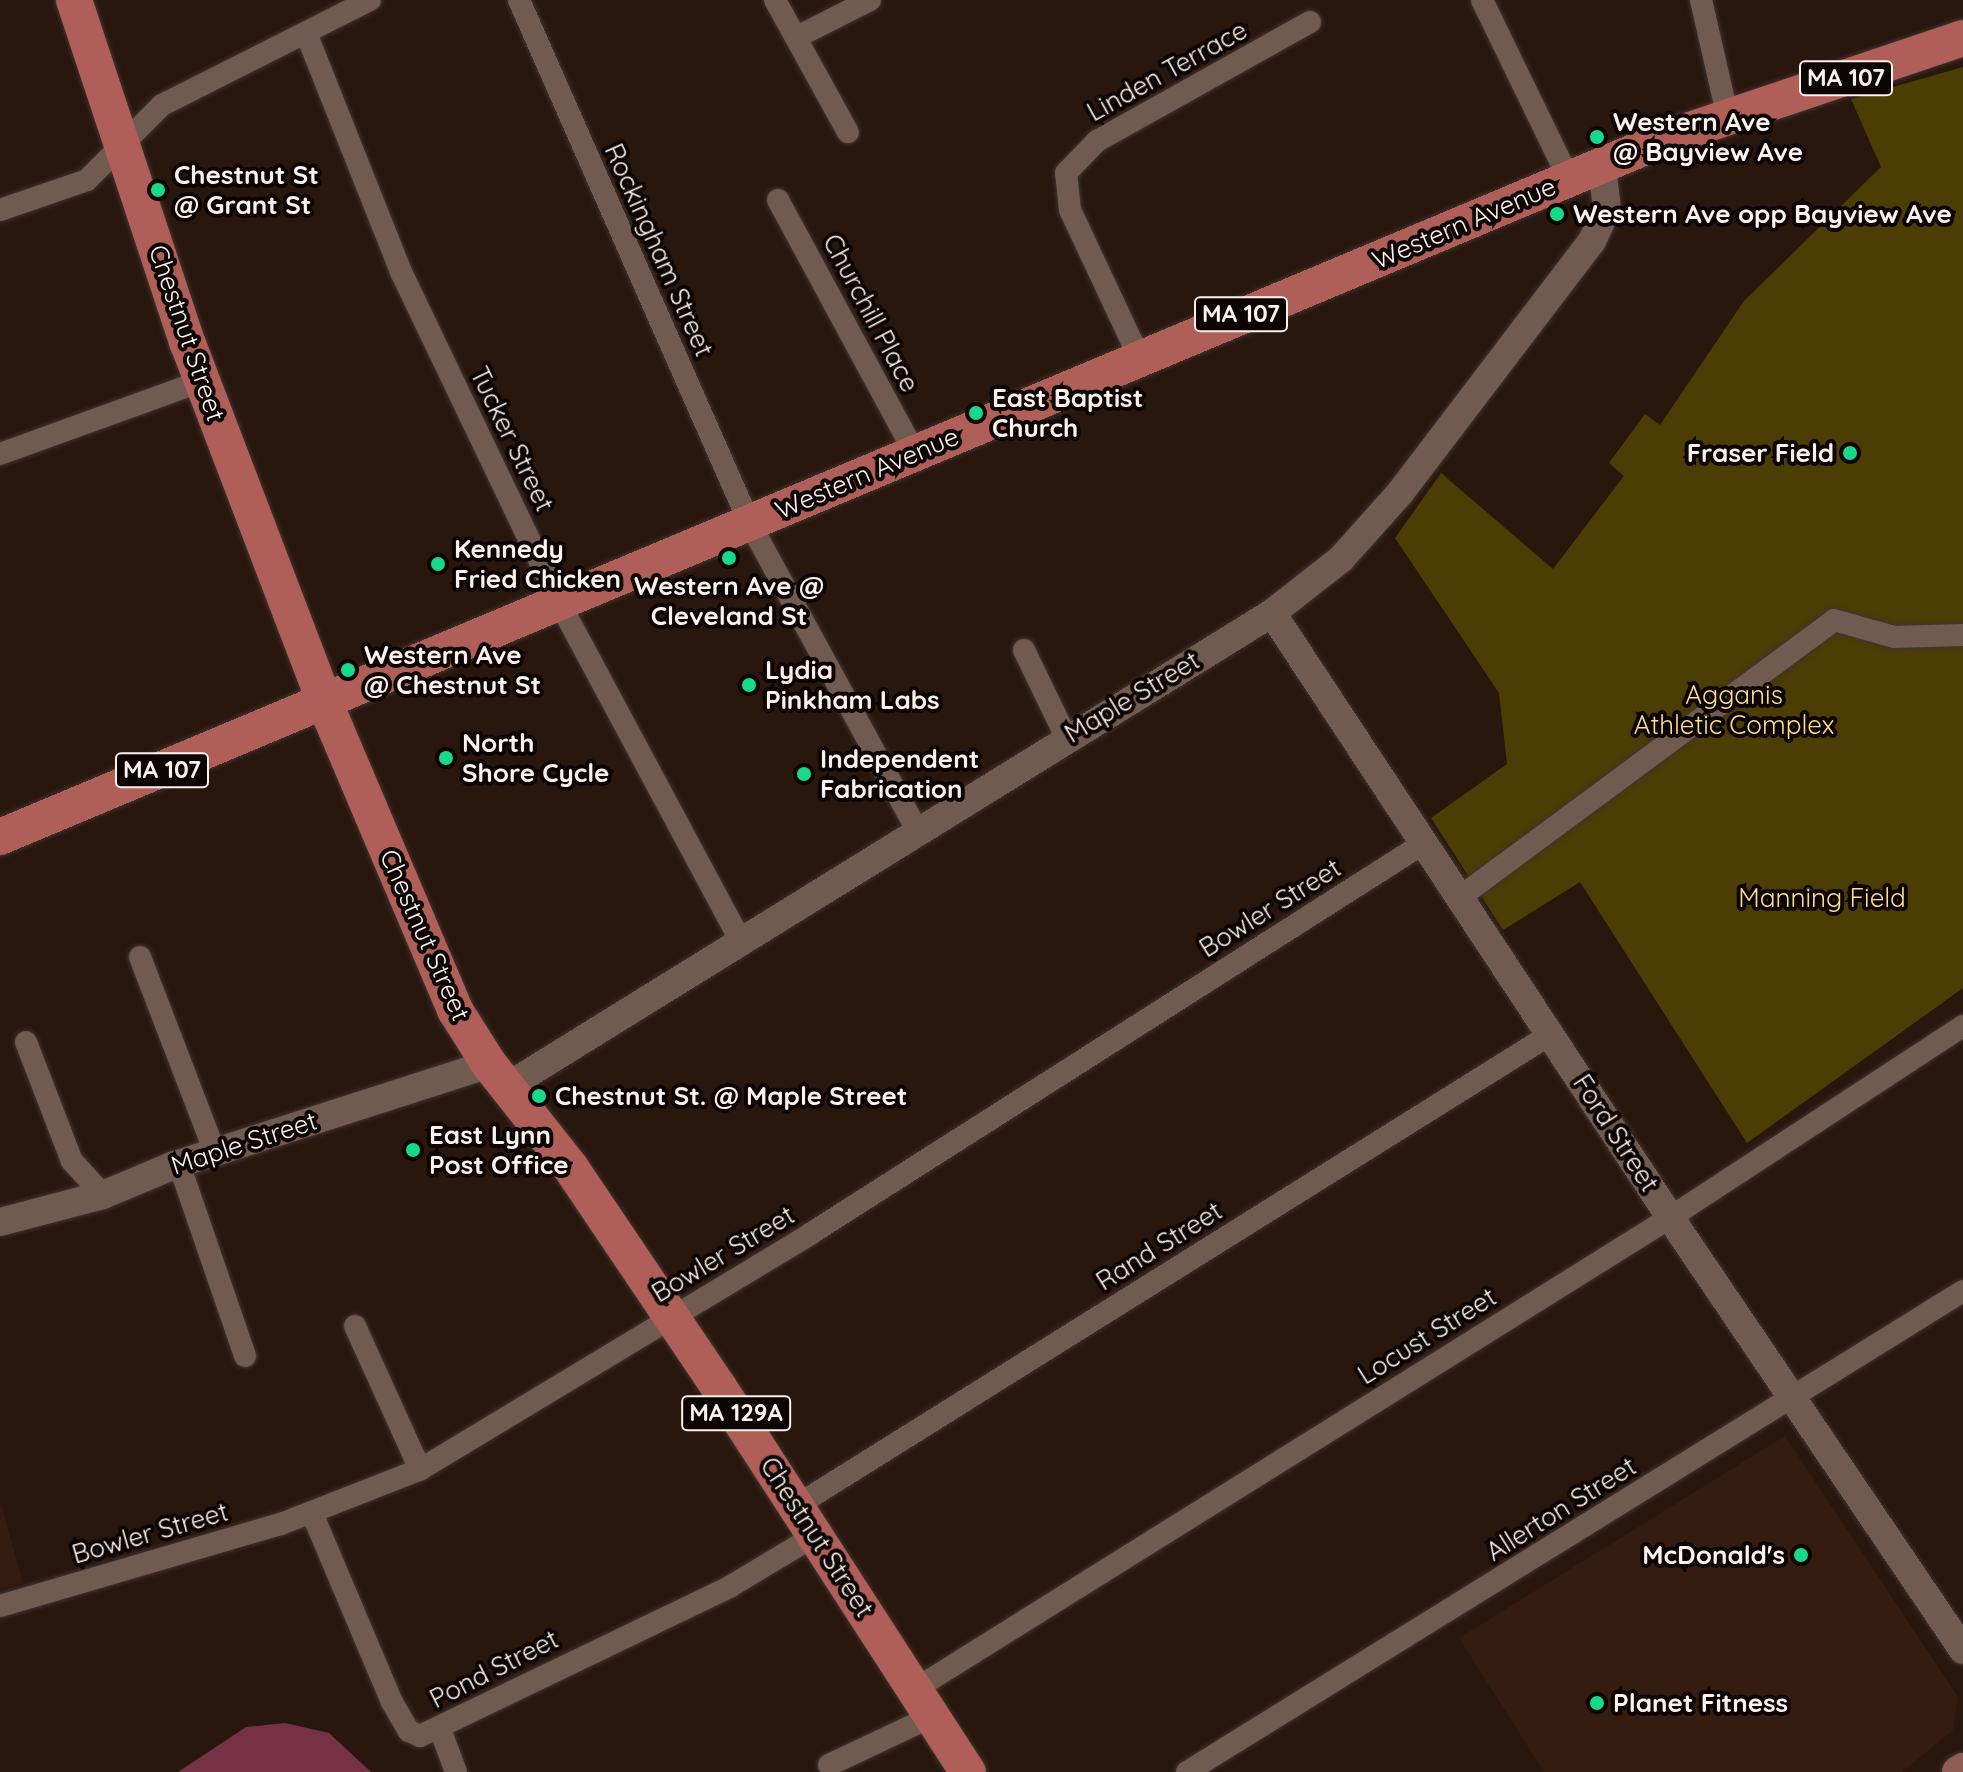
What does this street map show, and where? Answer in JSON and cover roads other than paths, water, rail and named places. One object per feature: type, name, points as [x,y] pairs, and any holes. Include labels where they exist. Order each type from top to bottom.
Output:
[{"type":"main road","name":"Chestnut Street","points":[[74,0],[202,381],[324,701],[441,980],[498,1075],[571,1168],[926,1702],[968,1772]]},
{"type":"main road","name":"Western Avenue","points":[[0,837],[1586,172],[1728,118],[1963,38]]},
{"type":"street","points":[[0,210],[87,180],[162,105],[370,0]]},
{"type":"street","name":"Rockingham Street","points":[[519,0],[749,522],[917,830]]},
{"type":"street","points":[[775,0],[848,132]]},
{"type":"street","points":[[797,37],[870,0]]},
{"type":"street","points":[[1482,0],[1586,172]]},
{"type":"street","points":[[1701,0],[1728,118]]},
{"type":"street","name":"Linden Terrace","points":[[1139,357],[1070,210],[1066,173],[1097,141],[1310,22]]},
{"type":"street","name":"Tucker Street","points":[[306,33],[401,272],[560,604],[740,940]]},
{"type":"street","name":"Maple Street","points":[[0,1222],[103,1195],[215,1152],[498,1075],[740,940],[1272,613],[1359,543],[1564,279],[1607,209],[1586,172]]},
{"type":"street","name":"Churchill Place","points":[[778,200],[915,453]]},
{"type":"street","points":[[0,454],[202,381]]},
{"type":"street","name":"Ford Street","points":[[1272,613],[1671,1217],[1963,1650]]},
{"type":"street","points":[[1460,897],[1834,620],[1894,637],[1963,635]]},
{"type":"street","points":[[1024,650],[1066,737]]},
{"type":"street","name":"Bowler Street","points":[[0,1606],[312,1513],[420,1469],[671,1319],[1424,843]]},
{"type":"street","points":[[140,957],[215,1152]]},
{"type":"street","name":"Locust Street","points":[[829,1765],[1963,1026]]},
{"type":"street","name":"Rand Street","points":[[806,1520],[1551,1034]]},
{"type":"street","points":[[26,1042],[72,1161],[103,1195]]},
{"type":"street","points":[[179,1164],[245,1356]]},
{"type":"street","name":"Allerton Street","points":[[1187,1772],[1794,1399],[1963,1291]]},
{"type":"street","points":[[355,1326],[420,1469]]},
{"type":"street","name":"Pond Street","points":[[312,1513],[401,1719],[420,1736],[731,1586],[806,1520]]},
{"type":"street","points":[[440,1729],[456,1772]]},
{"type":"place","name":"Western Ave @ Bayview Ave","points":[[1597,137]]},
{"type":"place","name":"Chestnut St @ Grant St","points":[[158,190]]},
{"type":"place","name":"Western Ave opp Bayview Ave","points":[[1557,214]]},
{"type":"place","name":"East Baptist Church","points":[[976,413]]},
{"type":"place","name":"Fraser Field","points":[[1850,453]]},
{"type":"place","name":"Western Ave @ Cleveland St","points":[[729,558]]},
{"type":"place","name":"Kennedy Fried Chicken","points":[[438,564]]},
{"type":"place","name":"Western Ave @ Chestnut St","points":[[348,670]]},
{"type":"place","name":"Lydia Pinkham Labs","points":[[749,685]]},
{"type":"place","name":"North Shore Cycle","points":[[446,758]]},
{"type":"place","name":"Independent Fabrication","points":[[804,774]]},
{"type":"place","name":"Chestnut St. @ Maple Street","points":[[539,1096]]},
{"type":"place","name":"East Lynn Post Office","points":[[413,1150]]},
{"type":"place","name":"McDonald's","points":[[1801,1555]]},
{"type":"place","name":"Planet Fitness","points":[[1597,1703]]},
{"type":"park label","name":"Agganis Athletic Complex","points":[[1734,710]]},
{"type":"park label","name":"Manning Field","points":[[1822,898]]}]
